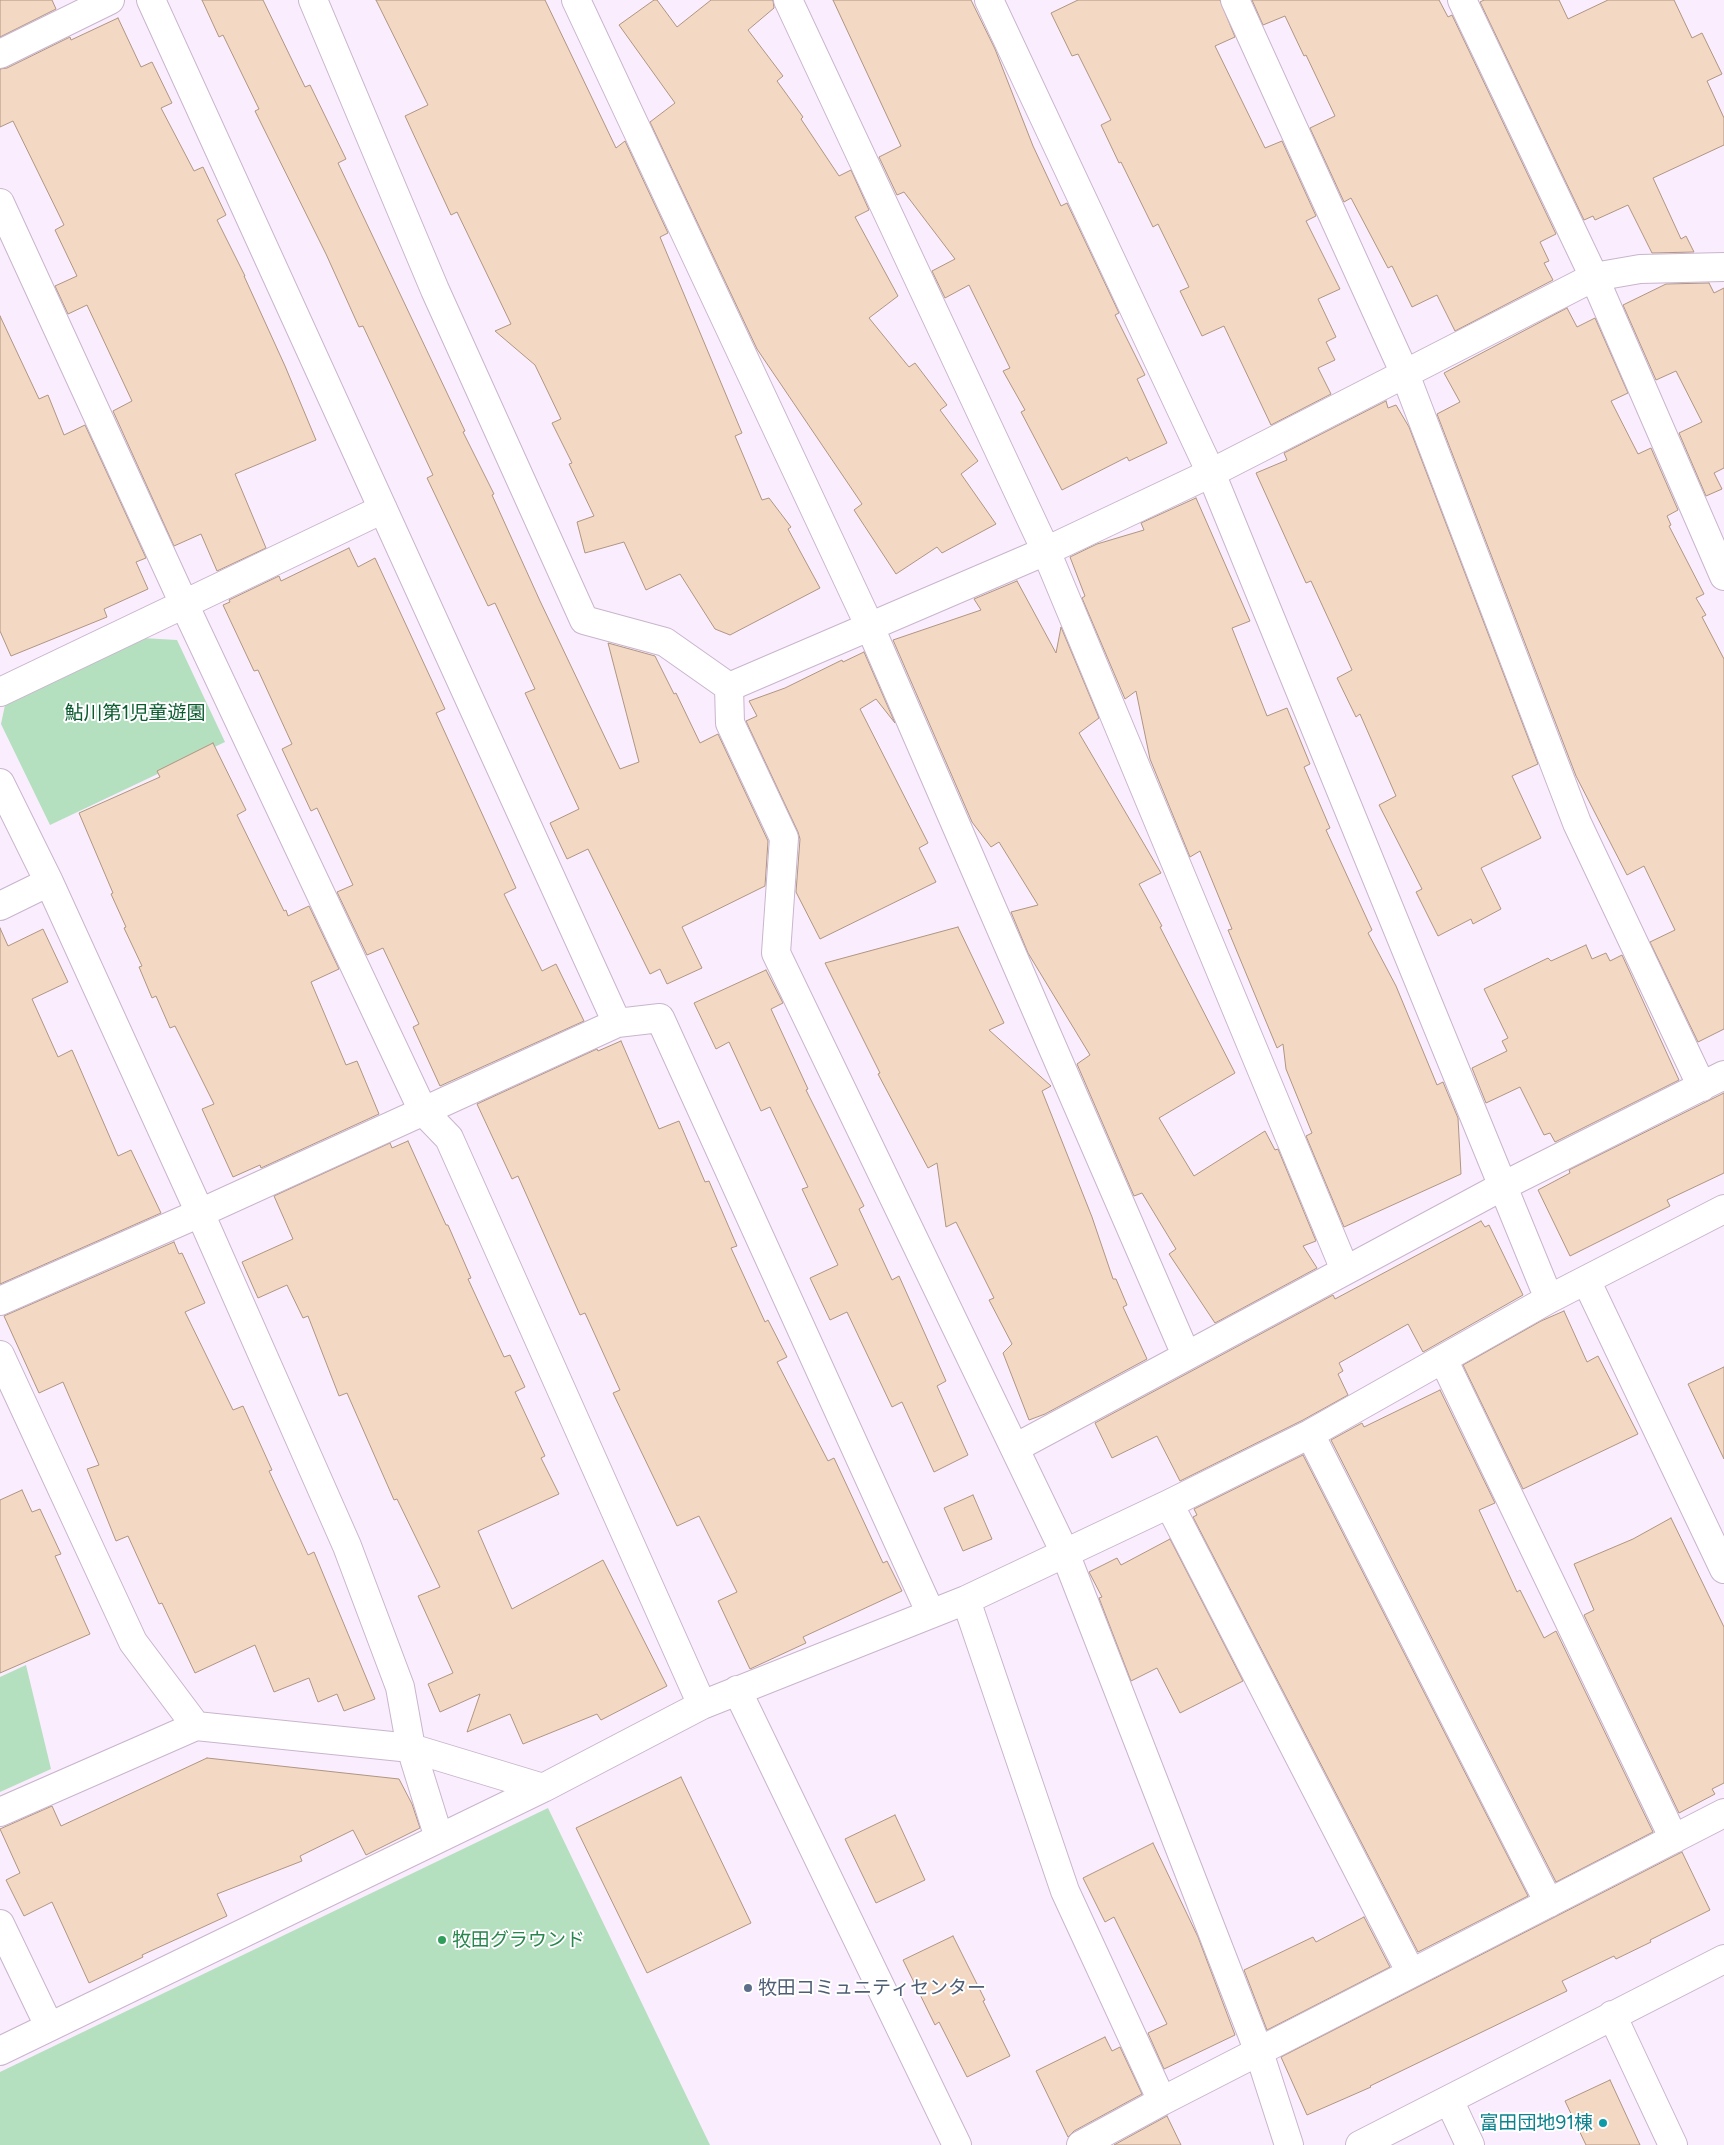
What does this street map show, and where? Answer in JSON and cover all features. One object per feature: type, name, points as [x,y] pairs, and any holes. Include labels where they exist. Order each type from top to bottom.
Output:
[{"type":"street","points":[[0,54],[110,0]]},
{"type":"street","points":[[151,0],[617,1023]]},
{"type":"street","points":[[313,0],[435,290],[584,620],[665,642],[728,688]]},
{"type":"street","points":[[576,0],[870,627],[1186,1355]]},
{"type":"street","points":[[788,0],[1046,552],[1345,1270]]},
{"type":"street","points":[[989,0],[1211,473],[1549,1299]]},
{"type":"street","points":[[1016,1448],[1503,1186],[1713,1081],[1577,823],[1405,374],[1235,0]]},
{"type":"street","points":[[1462,0],[1594,277],[1724,576]]},
{"type":"street","points":[[0,202],[184,604],[423,1110],[449,1138],[702,1705]]},
{"type":"street","points":[[728,688],[1046,552],[1211,473],[1594,277],[1640,269],[1724,268]]},
{"type":"street","points":[[0,692],[383,510]]},
{"type":"street","points":[[728,688],[730,724],[784,838],[776,953],[1065,1553],[1259,2052],[1289,2145]]},
{"type":"street","points":[[0,783],[49,882],[200,1213],[347,1546],[400,1686],[411,1748],[439,1838]]},
{"type":"street","points":[[0,906],[49,882]]},
{"type":"street","points":[[0,1301],[200,1213],[617,1023],[660,1018],[931,1614]]},
{"type":"street","points":[[0,2051],[543,1788],[702,1705],[966,1600],[1169,1504],[1310,1434],[1549,1299],[1724,1209]]},
{"type":"street","points":[[1586,1280],[1724,1569]]},
{"type":"street","points":[[0,1355],[133,1642],[196,1726]]},
{"type":"street","points":[[1443,1359],[1674,1839]]},
{"type":"street","points":[[1310,1434],[1549,1903]]},
{"type":"street","points":[[1169,1504],[1411,1974]]},
{"type":"street","points":[[966,1600],[1065,1891],[1162,2101]]},
{"type":"street","points":[[737,1690],[958,2145]]},
{"type":"street","points":[[0,1812],[196,1726],[411,1748],[543,1788]]},
{"type":"street","points":[[1081,2145],[1162,2101],[1724,1813]]},
{"type":"street","points":[[0,1924],[49,2026]]},
{"type":"street","points":[[1360,2145],[1612,2015],[1724,1960]]},
{"type":"street","points":[[1612,2015],[1673,2145]]},
{"type":"street","points":[[1449,2100],[1470,2145]]},
{"type":"green space","name":"鮎川第1児童遊園","points":[[142,638],[177,640],[225,742],[50,825],[1,724],[5,705]]},
{"type":"green space","points":[[26,1665],[51,1769],[0,1792],[0,1677]]},
{"type":"green space","name":"牧田グラウンド","points":[[548,1808],[710,2145],[0,2145],[0,2072]]},
{"type":"building","points":[[0,0],[52,0],[56,9],[0,37]]},
{"type":"building","points":[[202,0],[263,0],[305,87],[310,85],[346,159],[338,163],[465,431],[463,432],[494,494],[492,495],[540,601],[620,769],[639,762],[608,643],[655,656],[674,694],[676,693],[700,743],[718,734],[768,841],[765,886],[682,927],[702,968],[667,984],[660,969],[650,974],[588,849],[567,859],[550,823],[579,809],[525,693],[535,689],[495,603],[488,606],[427,478],[433,475],[363,326],[359,327],[326,254],[255,111],[259,109],[223,35],[219,37]]},
{"type":"building","points":[[376,0],[545,0],[616,148],[625,141],[668,233],[660,237],[742,433],[735,436],[762,500],[769,498],[791,527],[788,529],[820,588],[730,635],[715,629],[680,574],[646,590],[624,542],[585,553],[577,522],[594,516],[569,464],[572,463],[552,423],[561,419],[535,365],[495,331],[511,324],[457,212],[451,215],[405,116],[428,105]]},
{"type":"building","points":[[654,0],[657,0],[677,27],[711,0],[773,0],[774,8],[748,30],[783,76],[777,81],[803,117],[801,119],[839,176],[851,170],[869,210],[855,217],[898,296],[869,318],[909,367],[915,363],[947,405],[940,410],[978,461],[961,474],[996,524],[942,553],[937,547],[896,574],[854,510],[862,504],[757,349],[650,122],[675,103],[619,25]]},
{"type":"building","points":[[833,0],[971,0],[995,49],[1033,146],[1061,206],[1067,203],[1119,313],[1115,315],[1145,375],[1137,379],[1167,443],[1129,461],[1127,457],[1062,490],[1021,412],[1025,410],[1003,371],[1010,368],[969,285],[945,298],[932,271],[955,259],[904,192],[897,195],[879,157],[901,146]]},
{"type":"building","points":[[1078,0],[1220,0],[1235,37],[1215,46],[1265,148],[1282,141],[1316,216],[1306,221],[1340,289],[1318,299],[1336,337],[1326,342],[1335,360],[1318,368],[1331,394],[1271,425],[1224,326],[1202,336],[1180,291],[1189,287],[1158,224],[1153,227],[1101,125],[1111,120],[1078,54],[1072,56],[1051,13]]},
{"type":"building","points":[[1252,0],[1439,0],[1448,17],[1452,15],[1556,234],[1540,242],[1549,261],[1544,263],[1553,280],[1455,331],[1437,295],[1412,307],[1392,266],[1388,268],[1351,198],[1344,202],[1310,128],[1335,116],[1306,55],[1304,56],[1285,16],[1263,25]]},
{"type":"building","points":[[1484,0],[1559,0],[1568,19],[1608,0],[1674,0],[1692,38],[1702,33],[1722,74],[1707,81],[1724,118],[1724,145],[1653,178],[1681,239],[1686,236],[1694,252],[1652,253],[1628,205],[1595,220],[1593,216],[1584,220],[1480,2]]},
{"type":"building","points":[[118,18],[141,67],[152,62],[172,103],[161,108],[194,171],[203,167],[226,215],[217,220],[245,276],[316,440],[235,474],[266,548],[217,571],[201,534],[174,546],[113,411],[132,401],[87,305],[68,314],[55,286],[77,276],[55,230],[64,225],[13,121],[0,127],[0,69],[7,68],[70,37],[71,40]]},
{"type":"building","points":[[1709,283],[1714,293],[1724,288],[1724,468],[1714,473],[1722,489],[1706,496],[1679,433],[1702,422],[1676,371],[1656,380],[1623,305],[1666,284]]},
{"type":"building","points":[[1567,308],[1577,327],[1595,318],[1628,393],[1611,401],[1638,454],[1651,448],[1678,510],[1667,516],[1671,525],[1669,526],[1704,594],[1696,598],[1706,615],[1702,617],[1724,659],[1724,1029],[1698,1042],[1650,942],[1675,930],[1644,866],[1627,875],[1576,776],[1437,414],[1460,402],[1444,373]]},
{"type":"building","points":[[0,316],[39,399],[48,395],[64,435],[85,425],[146,558],[136,562],[148,589],[104,609],[107,617],[11,656],[0,631]]},
{"type":"building","points":[[1386,401],[1388,408],[1396,405],[1409,427],[1538,764],[1512,776],[1541,838],[1481,868],[1501,909],[1473,924],[1471,919],[1438,936],[1416,892],[1422,889],[1379,805],[1396,796],[1360,714],[1356,717],[1337,678],[1352,670],[1311,581],[1306,583],[1256,473],[1287,460],[1284,453]]},
{"type":"building","points":[[1196,498],[1250,621],[1232,628],[1267,716],[1287,708],[1310,764],[1304,767],[1330,828],[1326,830],[1372,930],[1368,933],[1396,986],[1437,1085],[1443,1082],[1458,1118],[1461,1174],[1344,1227],[1306,1136],[1312,1133],[1286,1069],[1283,1044],[1277,1048],[1228,930],[1232,929],[1200,851],[1190,857],[1150,759],[1136,691],[1125,699],[1082,598],[1085,596],[1070,557],[1097,544],[1144,530],[1141,523]]},
{"type":"building","points":[[349,548],[358,567],[375,558],[445,709],[436,713],[516,888],[504,894],[542,971],[556,964],[584,1021],[440,1086],[413,1027],[419,1024],[383,948],[367,955],[337,892],[353,885],[317,808],[311,811],[282,749],[292,744],[258,670],[254,671],[223,605],[230,602],[229,600],[279,576],[281,581]]},
{"type":"building","points":[[1017,581],[1056,653],[1061,627],[1099,718],[1079,733],[1161,873],[1139,884],[1235,1073],[1159,1118],[1194,1176],[1265,1131],[1275,1150],[1278,1149],[1316,1241],[1303,1246],[1317,1268],[1215,1323],[1169,1254],[1176,1249],[1142,1193],[1134,1196],[1077,1064],[1090,1055],[1028,953],[1011,912],[1038,905],[999,842],[991,847],[972,822],[893,640],[981,610],[974,599]]},
{"type":"building","points":[[864,652],[895,723],[876,699],[860,709],[928,843],[919,848],[936,882],[820,939],[796,892],[800,839],[746,721],[757,716],[749,701],[785,688],[842,660],[843,662]]},
{"type":"building","points":[[213,743],[246,810],[237,815],[284,911],[286,910],[288,916],[309,906],[339,969],[311,982],[346,1065],[357,1061],[379,1114],[261,1168],[260,1165],[233,1177],[202,1109],[214,1104],[175,1026],[170,1028],[156,996],[152,998],[139,967],[142,966],[124,928],[126,927],[111,894],[113,893],[79,813],[160,777],[157,771]]},
{"type":"building","points":[[958,927],[1004,1023],[989,1030],[1051,1086],[1042,1091],[1092,1217],[1113,1279],[1116,1279],[1127,1305],[1123,1307],[1147,1359],[1045,1414],[1029,1420],[1003,1353],[1012,1344],[989,1300],[994,1298],[956,1222],[946,1227],[937,1163],[928,1168],[878,1074],[880,1073],[825,963]]},
{"type":"building","points":[[0,928],[8,946],[43,929],[68,982],[32,999],[58,1057],[72,1050],[118,1156],[131,1150],[161,1213],[0,1284]]},
{"type":"building","points":[[1586,945],[1592,959],[1606,953],[1610,961],[1622,955],[1679,1080],[1555,1142],[1550,1133],[1544,1135],[1520,1087],[1486,1103],[1472,1068],[1507,1051],[1502,1041],[1508,1038],[1484,989],[1548,958],[1551,961]]},
{"type":"building","points":[[766,970],[783,1003],[771,1009],[808,1089],[806,1090],[864,1206],[859,1209],[892,1280],[899,1276],[946,1381],[937,1386],[968,1455],[934,1472],[902,1402],[892,1407],[847,1312],[830,1320],[810,1278],[838,1265],[802,1189],[808,1187],[770,1107],[761,1111],[729,1042],[716,1049],[694,1003]]},
{"type":"building","points":[[621,1041],[659,1129],[679,1121],[705,1182],[709,1181],[737,1246],[731,1248],[765,1322],[768,1320],[787,1357],[777,1362],[828,1461],[834,1458],[883,1563],[887,1561],[902,1591],[803,1637],[806,1643],[750,1669],[718,1601],[737,1592],[699,1516],[677,1526],[613,1393],[620,1390],[585,1313],[580,1315],[518,1176],[512,1179],[477,1104],[597,1049],[598,1051]]},
{"type":"building","points":[[1724,1093],[1724,1173],[1667,1200],[1670,1206],[1570,1256],[1538,1190],[1570,1173],[1569,1170]]},
{"type":"building","points":[[408,1141],[446,1225],[448,1225],[471,1278],[468,1279],[504,1357],[510,1355],[525,1387],[515,1392],[545,1456],[541,1458],[559,1494],[478,1531],[512,1609],[603,1560],[667,1686],[601,1720],[597,1714],[523,1744],[510,1714],[467,1732],[480,1694],[440,1712],[428,1684],[453,1673],[418,1596],[440,1587],[397,1499],[394,1500],[347,1393],[339,1396],[308,1316],[303,1318],[287,1285],[258,1298],[242,1262],[293,1239],[274,1196],[390,1143],[392,1148]]},
{"type":"building","points":[[1481,1221],[1485,1227],[1489,1225],[1523,1295],[1423,1352],[1408,1324],[1339,1363],[1343,1371],[1338,1374],[1348,1395],[1303,1420],[1180,1481],[1157,1436],[1112,1458],[1095,1423],[1333,1295],[1335,1299]]},
{"type":"building","points":[[174,1242],[179,1254],[182,1253],[205,1303],[185,1312],[233,1410],[243,1406],[272,1470],[269,1471],[308,1555],[314,1552],[375,1699],[344,1711],[337,1694],[318,1702],[309,1678],[274,1692],[255,1645],[195,1673],[162,1603],[159,1604],[128,1536],[116,1541],[87,1469],[99,1465],[63,1382],[39,1393],[4,1316]]},
{"type":"building","points":[[1564,1311],[1587,1362],[1598,1356],[1638,1434],[1523,1489],[1463,1365],[1541,1321]]},
{"type":"building","points":[[1724,1367],[1724,1459],[1688,1384]]},
{"type":"building","points":[[1440,1390],[1495,1503],[1479,1510],[1517,1592],[1520,1590],[1544,1638],[1556,1631],[1653,1832],[1556,1882],[1331,1440],[1362,1423],[1364,1427]]},
{"type":"building","points":[[1303,1455],[1528,1896],[1418,1952],[1193,1517],[1197,1515],[1194,1509]]},
{"type":"building","points":[[22,1490],[32,1512],[40,1509],[61,1554],[55,1556],[90,1634],[0,1673],[0,1500]]},
{"type":"building","points":[[973,1495],[992,1539],[963,1551],[944,1508]]},
{"type":"building","points":[[1671,1518],[1724,1627],[1724,1783],[1712,1789],[1715,1794],[1679,1813],[1584,1615],[1594,1610],[1574,1564],[1633,1539]]},
{"type":"building","points":[[1170,1539],[1243,1681],[1180,1713],[1157,1668],[1131,1681],[1099,1598],[1102,1597],[1089,1572],[1117,1558],[1121,1565]]},
{"type":"building","points":[[207,1758],[399,1779],[412,1804],[420,1828],[366,1855],[353,1830],[300,1856],[302,1861],[217,1894],[227,1916],[142,1955],[143,1957],[89,1983],[52,1902],[24,1916],[6,1880],[20,1873],[0,1829],[52,1806],[61,1826]]},
{"type":"building","points":[[681,1777],[751,1923],[647,1973],[576,1828]]},
{"type":"building","points":[[895,1815],[925,1880],[876,1903],[845,1839]]},
{"type":"building","points":[[1153,1843],[1198,1937],[1235,2035],[1164,2069],[1148,2033],[1167,2024],[1114,1917],[1105,1922],[1083,1878]]},
{"type":"building","points":[[1682,1852],[1710,1910],[1616,1959],[1614,1956],[1562,1981],[1567,1991],[1371,2087],[1307,2115],[1281,2057]]},
{"type":"building","points":[[1364,1917],[1390,1967],[1267,2030],[1244,1970],[1313,1937],[1316,1942]]},
{"type":"building","points":[[953,1936],[1010,2056],[967,2077],[939,2022],[935,2025],[903,1960]]},
{"type":"building","points":[[1105,2037],[1112,2051],[1120,2047],[1142,2094],[1074,2131],[1068,2137],[1036,2071]]},
{"type":"building","name":"富田団地91棟","points":[[1610,2080],[1640,2145],[1586,2145],[1565,2101]]},
{"type":"building","points":[[1167,2116],[1181,2145],[1114,2145]]},
{"type":"place","name":"牧田グラウンド","points":[[442,1940]]},
{"type":"place","name":"牧田コミュニティセンター","points":[[748,1988]]},
{"type":"place","name":"富田団地91棟","points":[[1603,2123]]}]
